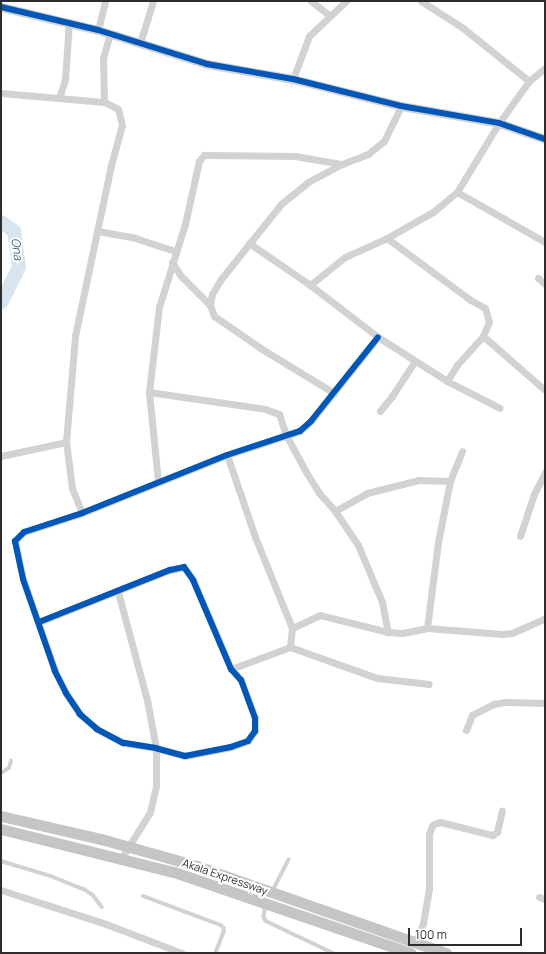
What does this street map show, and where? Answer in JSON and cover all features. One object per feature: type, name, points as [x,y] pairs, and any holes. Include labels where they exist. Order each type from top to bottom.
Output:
[{"type":"main road","name":"Akala Expressway","points":[[1,816],[101,839],[197,866],[269,898]]},
{"type":"main road","name":"Akala Expressway","points":[[1,829],[174,872],[269,898],[413,948],[446,953]]},
{"type":"street","points":[[98,30],[105,1]]},
{"type":"street","points":[[140,43],[153,1]]},
{"type":"street","points":[[311,1],[330,16]]},
{"type":"street","points":[[293,79],[309,36],[346,1]]},
{"type":"street","points":[[421,1],[463,28],[529,81]]},
{"type":"street","points":[[1,7],[98,30],[207,64],[293,79],[401,106],[499,123],[545,139]]},
{"type":"street","points":[[59,98],[65,79],[69,22]]},
{"type":"street","points":[[104,102],[103,58],[110,34]]},
{"type":"street","points":[[310,285],[345,257],[388,238],[433,212],[457,192],[499,123],[529,81],[545,68]]},
{"type":"street","points":[[1,93],[104,102],[118,109],[122,125],[97,231],[75,336],[66,442],[72,488],[82,513]]},
{"type":"street","points":[[210,304],[212,294],[221,278],[281,204],[308,182],[342,164],[368,154],[384,141],[401,106]]},
{"type":"street","points":[[158,481],[149,392],[159,307],[175,251],[185,224],[198,161],[204,155],[296,156],[342,164]]},
{"type":"street","points":[[457,192],[545,242]]},
{"type":"street","points":[[97,231],[135,238],[175,251]]},
{"type":"street","points":[[388,238],[469,299],[486,308],[489,322],[483,336],[457,365],[447,381]]},
{"type":"street","points":[[249,243],[310,285],[378,337],[447,381],[500,408]]},
{"type":"street","points":[[172,262],[180,275],[210,304],[214,316],[262,349],[334,393]]},
{"type":"street","points":[[538,278],[545,284]]},
{"type":"street","points":[[483,336],[545,390]]},
{"type":"street","points":[[39,622],[118,592],[170,570],[184,567],[193,580],[231,669],[241,680],[255,718],[255,730],[248,741],[231,747],[185,756],[156,748],[123,743],[97,729],[80,714],[66,693],[55,671],[23,579],[15,541],[24,532],[82,513],[158,481],[227,455],[300,431],[311,421],[378,337]]},
{"type":"street","points":[[380,411],[392,396],[415,361]]},
{"type":"street","points":[[149,392],[265,409],[279,414],[286,435],[320,493],[335,510],[358,545],[382,602],[388,632]]},
{"type":"street","points":[[1,456],[66,442]]},
{"type":"street","points":[[427,628],[438,542],[450,481],[462,451]]},
{"type":"street","points":[[227,455],[255,537],[292,628],[290,647]]},
{"type":"street","points":[[520,536],[534,494],[545,472]]},
{"type":"street","points":[[335,510],[367,493],[419,480],[450,481]]},
{"type":"street","points":[[118,592],[147,700],[156,748],[156,786],[150,812],[121,859]]},
{"type":"street","points":[[292,628],[320,615],[388,632],[402,633],[427,628],[502,634],[512,633],[545,618]]},
{"type":"street","points":[[231,669],[290,647],[377,678],[429,684]]},
{"type":"street","points":[[466,730],[472,715],[494,704],[505,702],[545,703]]},
{"type":"street","points":[[413,948],[423,923],[429,888],[429,834],[432,826],[440,822],[492,835],[497,832],[502,812]]},
{"type":"street","points":[[1,890],[106,924],[182,953]]},
{"type":"lane","points":[[1,773],[9,768],[11,761]]},
{"type":"lane","points":[[288,860],[269,898],[264,918],[266,921],[333,953]]},
{"type":"lane","points":[[1,861],[51,876],[84,889],[93,895],[102,907]]},
{"type":"lane","points":[[143,896],[221,924],[224,928],[224,932],[216,953]]},
{"type":"waterway","name":"Ona","points":[[1,222],[14,231],[19,267],[1,303]]},
{"type":"cycle path","points":[[1,7],[98,30],[207,64],[293,79],[401,106],[499,123],[545,139]]},
{"type":"cycle path","points":[[39,622],[170,570],[184,567],[193,580],[231,669],[241,680],[255,718],[255,731],[248,741],[231,747],[185,756],[156,748],[123,743],[97,729],[80,714],[66,693],[55,671],[23,579],[15,541],[24,532],[82,513],[227,455],[300,431],[311,421],[378,337]]}]
